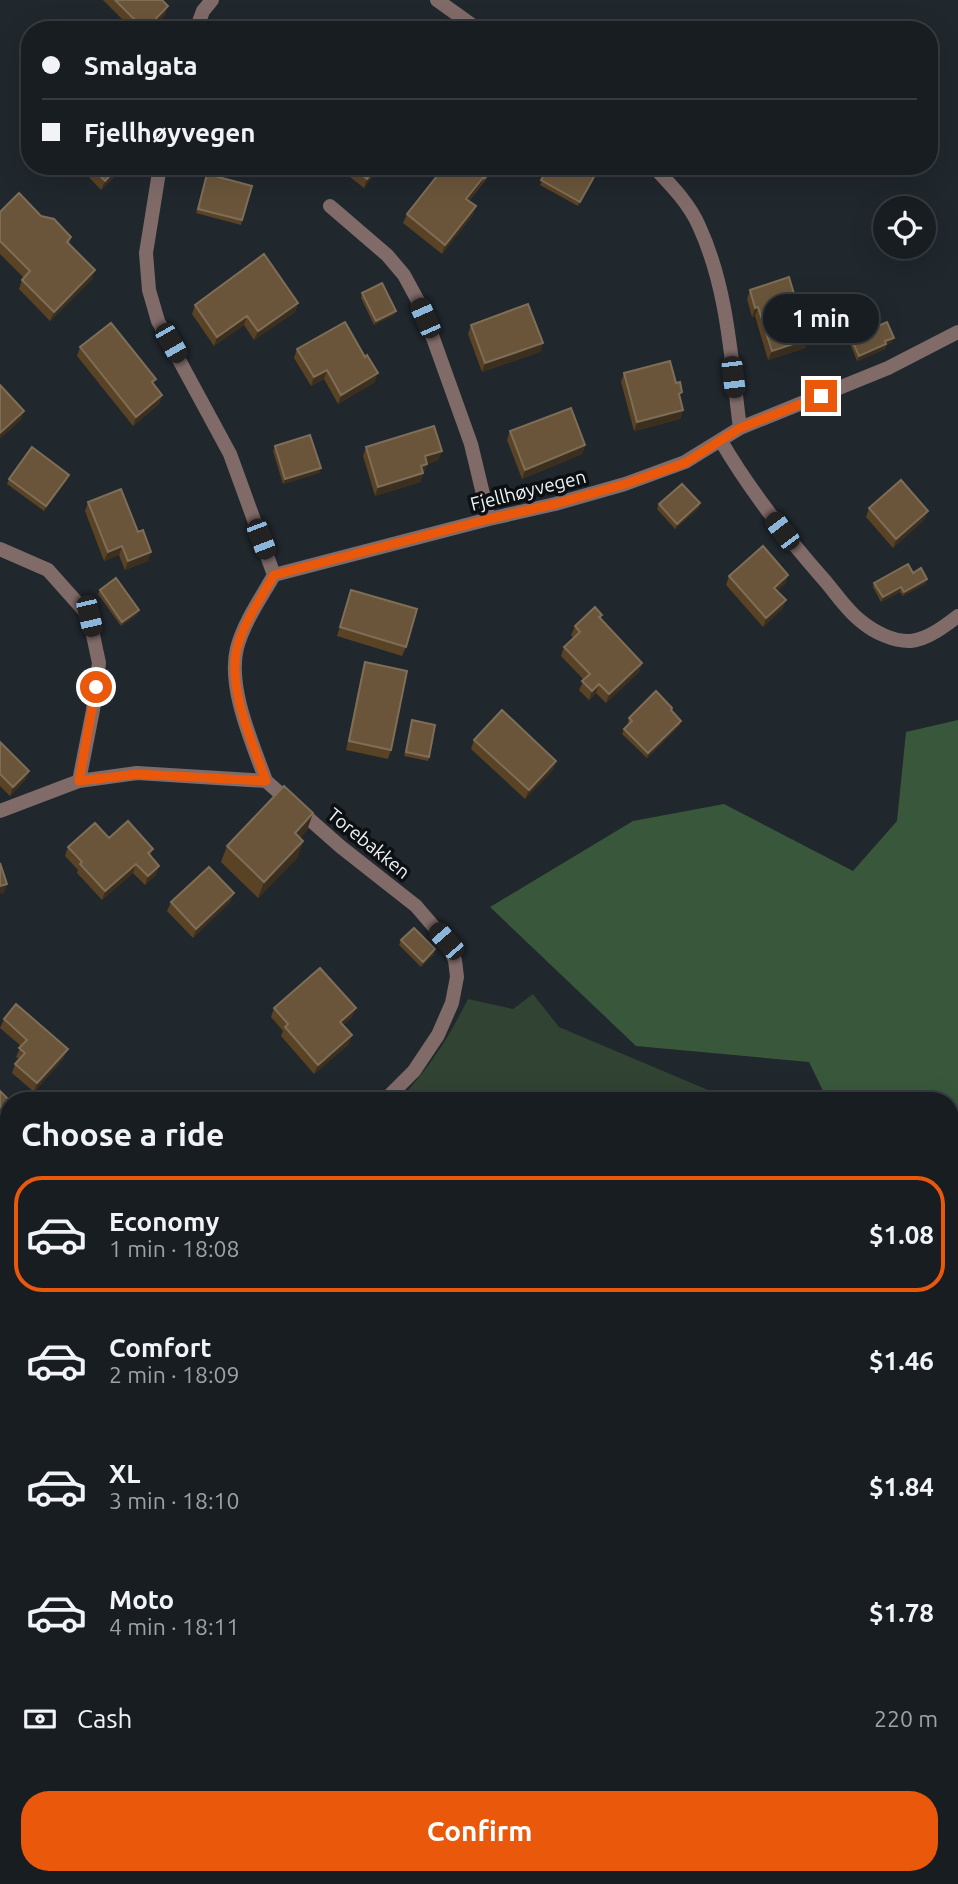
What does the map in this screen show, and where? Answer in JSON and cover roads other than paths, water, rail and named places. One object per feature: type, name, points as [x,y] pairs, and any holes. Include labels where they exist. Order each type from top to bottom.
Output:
[{"type":"street","points":[[199,21],[212,0]]},
{"type":"street","points":[[437,0],[466,21]]},
{"type":"street","points":[[0,811],[79,781],[137,774],[266,781],[248,732],[235,681],[237,649],[252,613],[274,575],[230,454],[158,321],[149,290],[146,253],[159,175]]},
{"type":"street","points":[[661,175],[678,193],[699,224],[713,261],[723,301],[740,428]]},
{"type":"street","points":[[330,206],[387,255],[404,275],[417,299],[471,444],[489,519]]},
{"type":"street","name":"Fjellhøyvegen","points":[[274,575],[555,504],[685,463],[740,428],[888,369],[958,332]]},
{"type":"street","points":[[721,440],[744,480],[795,548],[861,622],[886,636],[910,641],[926,637],[958,617]]},
{"type":"street","points":[[0,549],[48,570],[89,616],[99,663],[79,781]]},
{"type":"street","name":"Torebakken","points":[[266,781],[341,847],[416,906],[446,941],[454,960],[457,977],[452,1003],[438,1035],[414,1071],[393,1092]]}]
